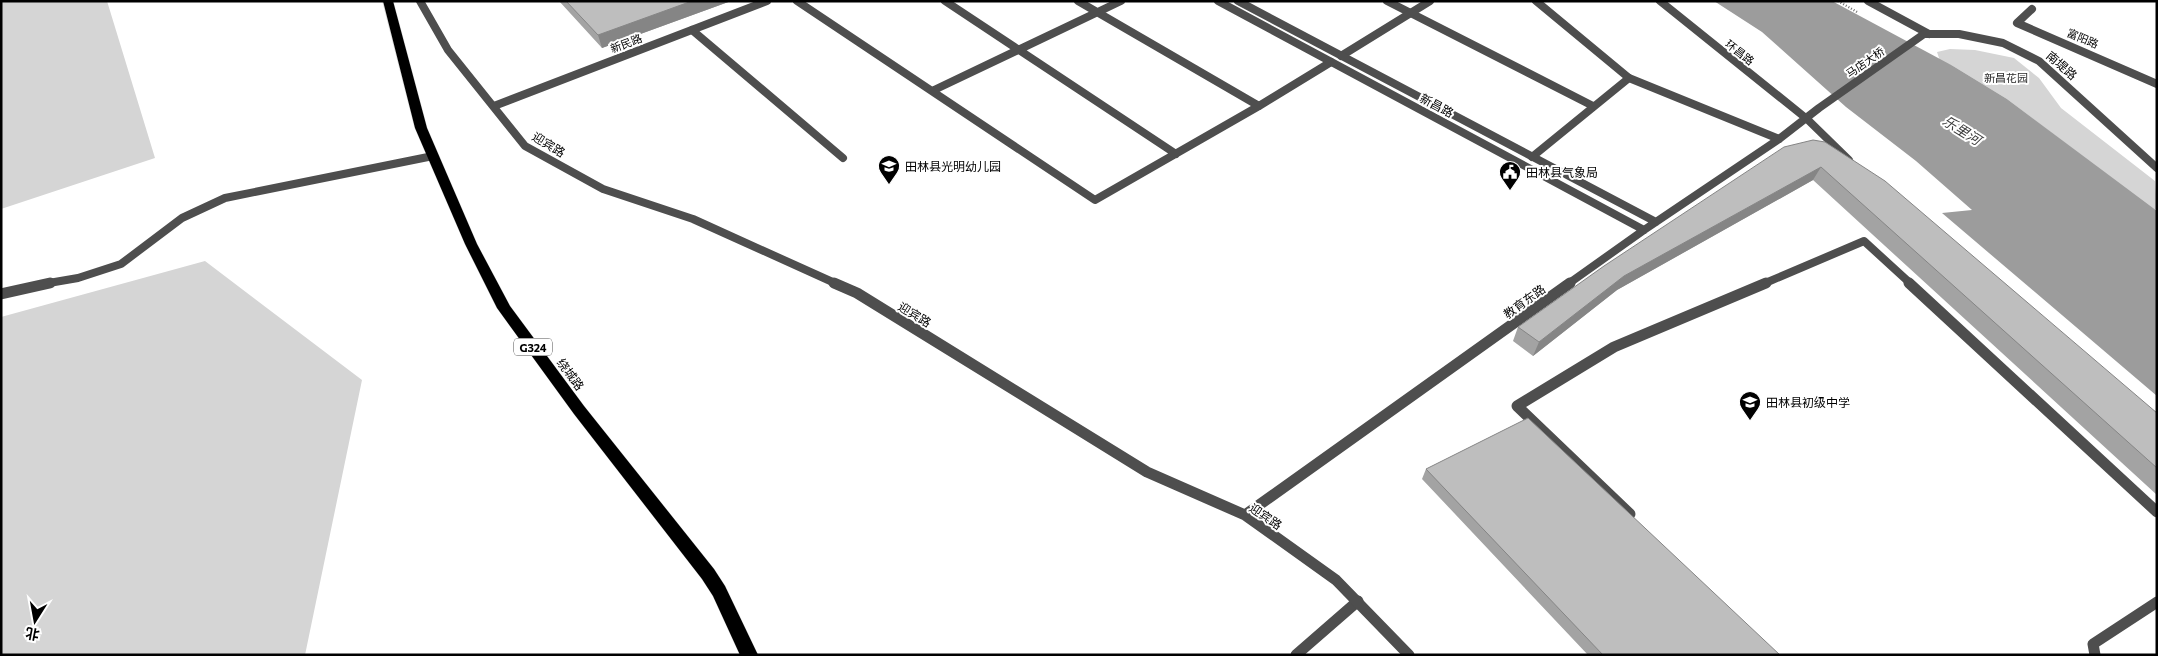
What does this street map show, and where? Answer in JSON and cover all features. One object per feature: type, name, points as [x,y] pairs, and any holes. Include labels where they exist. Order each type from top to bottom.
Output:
[{"type":"highway","name":"绕城路","points":[[388,1],[422,128],[471,244],[504,308],[579,410],[708,574],[719,591],[749,655]]},
{"type":"street","name":"迎宾路","points":[[420,1],[448,50],[525,146],[603,189],[692,219],[857,293],[1147,472],[1245,515],[1336,580],[1409,655]]},
{"type":"street","name":"新民路","points":[[494,106],[767,1]]},
{"type":"street","points":[[797,1],[1095,200],[1259,106],[1331,62]]},
{"type":"street","points":[[945,1],[1176,154]]},
{"type":"street","points":[[1078,1],[1259,106]]},
{"type":"street","points":[[932,91],[1120,1]]},
{"type":"street","name":"新昌路","points":[[1218,1],[1644,230]]},
{"type":"street","name":"新昌路","points":[[1238,1],[1656,222]]},
{"type":"street","points":[[1386,1],[1593,106]]},
{"type":"street","points":[[1341,56],[1430,1]]},
{"type":"street","points":[[1536,1],[1628,78],[1779,139]]},
{"type":"street","name":"环昌路","points":[[1660,1],[1807,119],[1853,164]]},
{"type":"street","points":[[1868,1],[1926,34]]},
{"type":"street","name":"富阳路","points":[[2032,9],[2017,22],[2157,84]]},
{"type":"street","points":[[692,30],[843,158]]},
{"type":"street","name":"马店大桥","points":[[1819,108],[1926,34]]},
{"type":"street","name":"南堤路","points":[[1926,34],[1959,34],[2003,43],[2039,61],[2156,168]]},
{"type":"street","points":[[1532,157],[1628,78]]},
{"type":"street","name":"教育东路","points":[[1245,515],[1644,230],[1779,139],[1819,108]]},
{"type":"street","points":[[1,294],[31,286],[78,278],[122,264],[182,218],[225,198],[433,156]]},
{"type":"street","points":[[1640,524],[1517,406],[1614,347],[1864,241],[2157,512]]},
{"type":"street","points":[[1296,655],[1358,601]]},
{"type":"street","points":[[2095,655],[2093,644],[2157,602]]},
{"type":"green space","points":[[1,1],[107,1],[155,158],[1,209]]},
{"type":"green space","name":"新昌花园","points":[[1950,49],[1975,50],[2014,58],[2039,78],[2061,108],[2155,181],[2157,208],[2154,210],[2007,99],[1953,66],[1940,61],[1937,52]]},
{"type":"green space","points":[[205,261],[362,380],[305,655],[1,655],[1,317]]},
{"type":"water","name":"乐里河","points":[[1714,1],[1832,1],[1953,66],[2007,99],[2157,211],[2157,396],[1942,213],[1972,210],[1916,161],[1846,107],[1762,32]]},
{"type":"building","points":[[566,1],[692,1],[598,35]]},
{"type":"building","points":[[1813,140],[1825,142],[1885,181],[2157,413],[2157,468],[1821,167],[1624,276],[1539,342],[1518,327],[1604,266],[1784,147]]},
{"type":"building","points":[[1528,418],[1780,655],[1603,655],[1426,469]]},
{"type":"place","name":"田林县光明幼儿园","points":[[889,185]]},
{"type":"place","name":"田林县气象局","points":[[1510,191]]},
{"type":"place","name":"田林县初级中学","points":[[1750,421]]}]
